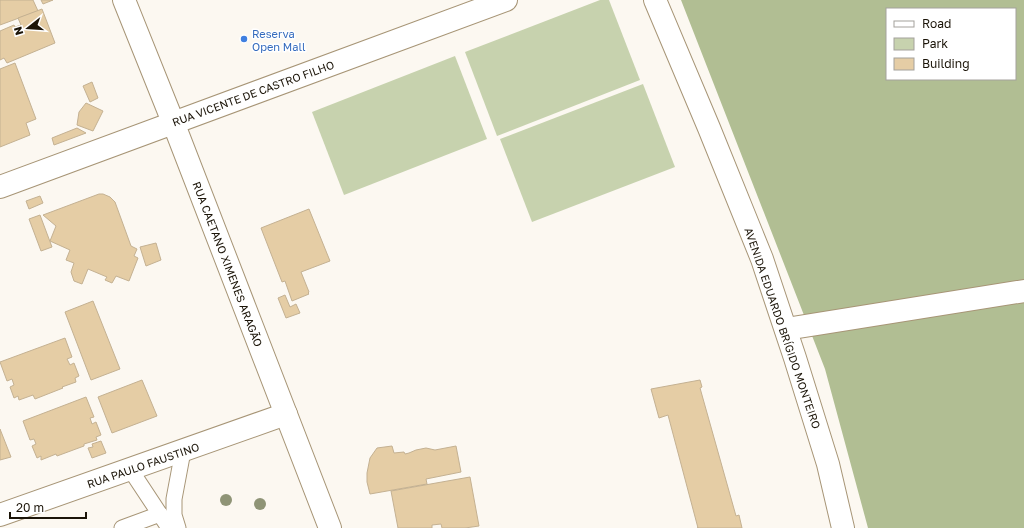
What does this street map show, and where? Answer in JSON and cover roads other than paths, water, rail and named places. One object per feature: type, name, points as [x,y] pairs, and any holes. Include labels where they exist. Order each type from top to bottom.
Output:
[{"type":"street","name":"RUA CAETANO XIMENES ARAGÃO","points":[[124,0],[174,122],[330,528]]},
{"type":"street","name":"RUA VICENTE DE CASTRO FILHO","points":[[0,187],[506,0]]},
{"type":"street","name":"AVENIDA EDUARDO BRÍGIDO MONTEIRO","points":[[655,0],[762,259],[786,329],[828,464],[843,528]]},
{"type":"street","points":[[786,329],[1024,291]]},
{"type":"street","name":"RUA PAULO FAUSTINO","points":[[0,515],[286,414]]},
{"type":"lane","points":[[178,528],[174,516],[174,499],[183,451]]},
{"type":"lane","points":[[130,469],[168,528]]},
{"type":"lane","points":[[122,528],[160,514]]},
{"type":"place","name":"Reserva Open Mall","points":[[244,39]]}]
